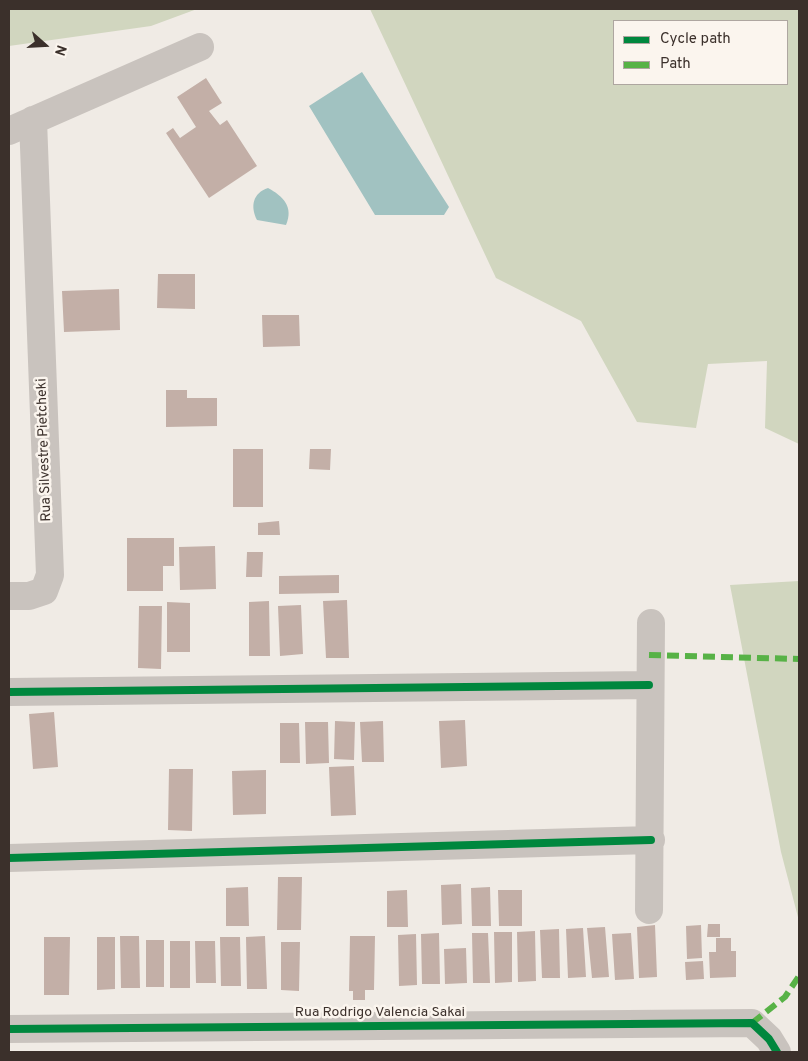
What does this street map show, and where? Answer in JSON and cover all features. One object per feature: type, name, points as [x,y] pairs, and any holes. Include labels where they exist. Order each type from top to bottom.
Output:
[{"type":"street","points":[[21,125],[200,47]]},
{"type":"street","name":"Rua Silvestre Pietcheki","points":[[9,596],[29,596],[44,591],[50,575],[39,272],[21,125]]},
{"type":"street","points":[[649,910],[650,623]]},
{"type":"street","points":[[9,692],[649,685]]},
{"type":"street","points":[[9,858],[650,840]]},
{"type":"street","name":"Rua Rodrigo Valencia Sakai","points":[[9,1029],[752,1023],[769,1038],[777,1052]]},
{"type":"green space","points":[[9,9],[197,9],[151,26],[9,46]]},
{"type":"green space","points":[[370,9],[799,9],[799,444],[765,428],[767,361],[708,364],[696,428],[637,422],[581,321],[496,278]]},
{"type":"green space","points":[[799,581],[799,921],[781,852],[730,585]]},
{"type":"water","points":[[362,72],[449,207],[444,215],[375,215],[309,106]]},
{"type":"water","points":[[268,188],[282,198],[288,207],[289,213],[286,225],[257,220],[253,205],[254,201],[259,193]]},
{"type":"building","points":[[206,78],[222,103],[209,111],[220,125],[227,120],[257,166],[209,198],[166,133],[173,128],[180,138],[196,127],[177,97]]},
{"type":"building","points":[[158,274],[195,274],[195,309],[157,308]]},
{"type":"building","points":[[119,289],[120,330],[64,332],[62,291]]},
{"type":"building","points":[[262,315],[299,315],[300,346],[263,347]]},
{"type":"building","points":[[166,390],[187,390],[187,398],[217,398],[217,426],[166,427]]},
{"type":"building","points":[[233,449],[263,449],[263,507],[233,507]]},
{"type":"building","points":[[310,449],[331,449],[330,470],[309,469]]},
{"type":"building","points":[[279,521],[280,535],[258,535],[258,523]]},
{"type":"building","points":[[127,538],[174,538],[174,566],[163,566],[163,591],[127,591]]},
{"type":"building","points":[[215,546],[216,589],[180,590],[179,547]]},
{"type":"building","points":[[247,552],[263,552],[262,577],[246,577]]},
{"type":"building","points":[[339,575],[339,593],[279,594],[279,576]]},
{"type":"building","points":[[347,600],[349,658],[326,658],[323,601]]},
{"type":"building","points":[[269,601],[270,656],[249,656],[249,602]]},
{"type":"building","points":[[167,602],[190,603],[190,652],[167,652]]},
{"type":"building","points":[[301,605],[303,654],[280,656],[278,606]]},
{"type":"building","points":[[139,606],[162,606],[161,669],[138,668]]},
{"type":"building","points":[[54,712],[58,767],[33,769],[29,714]]},
{"type":"building","points":[[465,720],[467,766],[441,768],[439,721]]},
{"type":"building","points":[[335,721],[355,722],[354,760],[334,759]]},
{"type":"building","points":[[383,721],[384,762],[362,762],[360,722]]},
{"type":"building","points":[[305,722],[328,722],[329,763],[306,764]]},
{"type":"building","points":[[280,723],[299,723],[300,763],[280,763]]},
{"type":"building","points":[[354,766],[356,815],[331,816],[329,767]]},
{"type":"building","points":[[169,769],[193,769],[192,831],[168,830]]},
{"type":"building","points":[[266,770],[266,814],[233,815],[232,771]]},
{"type":"building","points":[[278,877],[302,877],[301,930],[277,930]]},
{"type":"building","points":[[461,884],[462,924],[442,925],[441,885]]},
{"type":"building","points":[[248,887],[249,926],[226,926],[226,888]]},
{"type":"building","points":[[490,887],[491,926],[472,926],[471,888]]},
{"type":"building","points":[[407,890],[408,927],[387,927],[387,891]]},
{"type":"building","points":[[498,890],[522,890],[522,926],[499,926]]},
{"type":"building","points":[[708,924],[720,924],[720,937],[707,937]]},
{"type":"building","points":[[655,925],[657,977],[639,978],[637,927]]},
{"type":"building","points":[[701,925],[702,958],[687,959],[686,926]]},
{"type":"building","points":[[605,927],[609,977],[592,978],[587,928]]},
{"type":"building","points":[[583,928],[586,977],[568,978],[566,929]]},
{"type":"building","points":[[559,929],[560,978],[542,978],[540,930]]},
{"type":"building","points":[[535,931],[536,981],[518,982],[517,932]]},
{"type":"building","points":[[494,932],[512,932],[512,982],[495,983]]},
{"type":"building","points":[[439,933],[440,984],[422,984],[421,934]]},
{"type":"building","points":[[472,933],[488,933],[490,983],[473,983]]},
{"type":"building","points":[[631,933],[634,979],[615,980],[612,934]]},
{"type":"building","points":[[416,934],[417,985],[399,986],[398,935]]},
{"type":"building","points":[[120,936],[139,936],[140,988],[121,988]]},
{"type":"building","points":[[265,936],[267,989],[247,989],[246,937]]},
{"type":"building","points":[[350,936],[375,936],[374,990],[365,990],[365,1000],[353,1000],[353,991],[349,991]]},
{"type":"building","points":[[44,937],[70,937],[69,995],[44,995]]},
{"type":"building","points":[[97,937],[115,937],[115,989],[97,990]]},
{"type":"building","points":[[220,937],[240,937],[241,986],[221,986]]},
{"type":"building","points":[[716,938],[731,938],[731,951],[736,951],[736,977],[710,978],[709,952],[716,952]]},
{"type":"building","points":[[146,940],[164,940],[164,987],[146,987]]},
{"type":"building","points":[[170,941],[190,941],[190,988],[170,988]]},
{"type":"building","points":[[195,941],[215,941],[216,983],[196,983]]},
{"type":"building","points":[[281,942],[300,942],[299,991],[281,990]]},
{"type":"building","points":[[466,948],[467,983],[445,984],[444,949]]},
{"type":"building","points":[[703,961],[704,979],[686,980],[685,962]]},
{"type":"marked path","points":[[649,655],[799,659]]},
{"type":"marked path","points":[[752,1023],[785,997],[799,976]]},
{"type":"cycle path","points":[[9,692],[649,685]]},
{"type":"cycle path","points":[[9,858],[651,840]]},
{"type":"cycle path","points":[[9,1029],[752,1023],[769,1039],[777,1052]]}]
